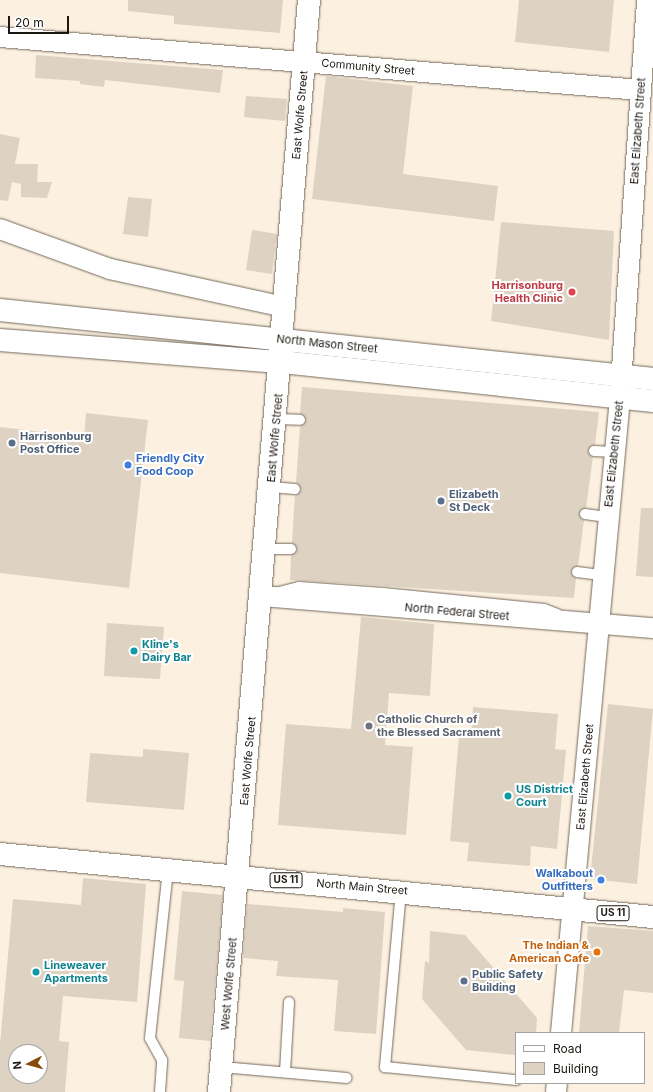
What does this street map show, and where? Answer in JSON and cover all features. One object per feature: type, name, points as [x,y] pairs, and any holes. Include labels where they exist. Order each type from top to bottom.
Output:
[{"type":"main road","name":"East Wolfe Street","points":[[239,876],[282,362],[309,0]]},
{"type":"main road","name":"North Mason Street","points":[[0,310],[653,379]]},
{"type":"main road","name":"North Mason Street","points":[[0,340],[282,362],[653,401]]},
{"type":"main road","name":"North Main Street","points":[[0,854],[401,891],[653,917]]},
{"type":"main road","name":"West Wolfe Street","points":[[219,1092],[239,876]]},
{"type":"street","name":"East Elizabeth Street","points":[[561,1032],[607,517],[603,452],[620,398],[647,90],[648,6]]},
{"type":"street","name":"Community Street","points":[[0,37],[647,90]]},
{"type":"street","points":[[0,229],[110,269],[285,307]]},
{"type":"street","name":"North Federal Street","points":[[262,596],[653,628]]},
{"type":"lane","points":[[277,419],[300,420]]},
{"type":"lane","points":[[271,487],[295,489]]},
{"type":"lane","points":[[585,514],[607,517]]},
{"type":"lane","points":[[266,549],[291,549]]},
{"type":"lane","points":[[577,572],[602,575]]},
{"type":"lane","points":[[160,1092],[162,1060],[150,1038],[168,869]]},
{"type":"lane","points":[[401,891],[385,1067],[515,1080]]},
{"type":"lane","points":[[285,1072],[290,1002]]},
{"type":"lane","points":[[222,1067],[347,1078]]},
{"type":"building","points":[[128,0],[283,0],[280,33],[174,24],[174,16],[128,11]]},
{"type":"building","points":[[519,0],[614,0],[609,52],[515,42]]},
{"type":"building","points":[[36,55],[223,70],[220,93],[105,80],[104,87],[80,84],[80,81],[35,78]]},
{"type":"building","points":[[326,76],[413,86],[403,174],[498,186],[494,221],[312,199]]},
{"type":"building","points":[[246,96],[287,99],[285,121],[244,117]]},
{"type":"building","points":[[0,134],[20,138],[15,164],[38,164],[37,182],[52,182],[47,198],[21,197],[21,184],[12,182],[8,201],[0,200]]},
{"type":"building","points":[[128,197],[152,199],[148,237],[123,234]]},
{"type":"building","points":[[501,222],[614,231],[609,340],[491,321]]},
{"type":"building","points":[[252,230],[277,234],[272,274],[246,270]]},
{"type":"building","name":"Elizabeth St Deck","points":[[302,387],[599,412],[595,445],[588,450],[593,457],[586,508],[579,513],[584,520],[578,566],[571,571],[576,578],[574,598],[290,580],[291,555],[297,549],[292,543],[295,495],[301,489],[296,483],[300,426],[306,421],[300,414]]},
{"type":"building","points":[[86,413],[148,420],[129,588],[0,573],[0,427],[84,437]]},
{"type":"building","points":[[641,508],[653,508],[653,577],[636,576]]},
{"type":"building","name":"Catholic Church of the Blessed Sacrament","points":[[361,617],[434,624],[430,696],[389,693],[385,745],[413,747],[406,835],[278,825],[286,724],[351,729]]},
{"type":"building","name":"Kline's Dairy Bar","points":[[107,623],[164,627],[160,679],[104,676]]},
{"type":"building","points":[[608,704],[653,709],[637,884],[590,879]]},
{"type":"building","name":"US District Court","points":[[473,707],[558,714],[555,749],[566,750],[557,849],[531,846],[530,866],[467,861],[469,843],[450,841],[459,736],[471,737]]},
{"type":"building","points":[[143,749],[189,753],[184,810],[86,802],[90,753],[143,757]]},
{"type":"building","points":[[83,878],[146,884],[137,1002],[63,996],[59,1041],[69,1042],[65,1092],[0,1092],[0,1044],[13,899],[81,905]]},
{"type":"building","points":[[182,891],[223,895],[210,1041],[179,1038],[184,981],[174,980]]},
{"type":"building","points":[[247,904],[343,912],[343,908],[385,912],[376,1034],[334,1031],[338,980],[276,976],[278,961],[243,958]]},
{"type":"building","points":[[588,926],[653,931],[653,993],[624,990],[619,1032],[579,1032]]},
{"type":"building","name":"Public Safety Building","points":[[430,931],[465,935],[537,1018],[536,1032],[515,1032],[515,1055],[466,1050],[422,999],[425,961],[429,963]]},
{"type":"place","name":"Harrisonburg Health Clinic","points":[[572,292]]},
{"type":"place","name":"Harrisonburg Post Office","points":[[12,443]]},
{"type":"place","name":"Friendly City Food Coop","points":[[128,465]]},
{"type":"place","name":"Elizabeth St Deck","points":[[441,501]]},
{"type":"place","name":"Kline's Dairy Bar","points":[[134,651]]},
{"type":"place","name":"Catholic Church of the Blessed Sacrament","points":[[369,726]]},
{"type":"place","name":"US District Court","points":[[508,796]]},
{"type":"place","name":"Walkabout Outfitters","points":[[601,880]]},
{"type":"place","name":"The Indian & American Cafe","points":[[597,952]]},
{"type":"place","name":"Lineweaver Apartments","points":[[36,972]]},
{"type":"place","name":"Public Safety Building","points":[[464,981]]}]
